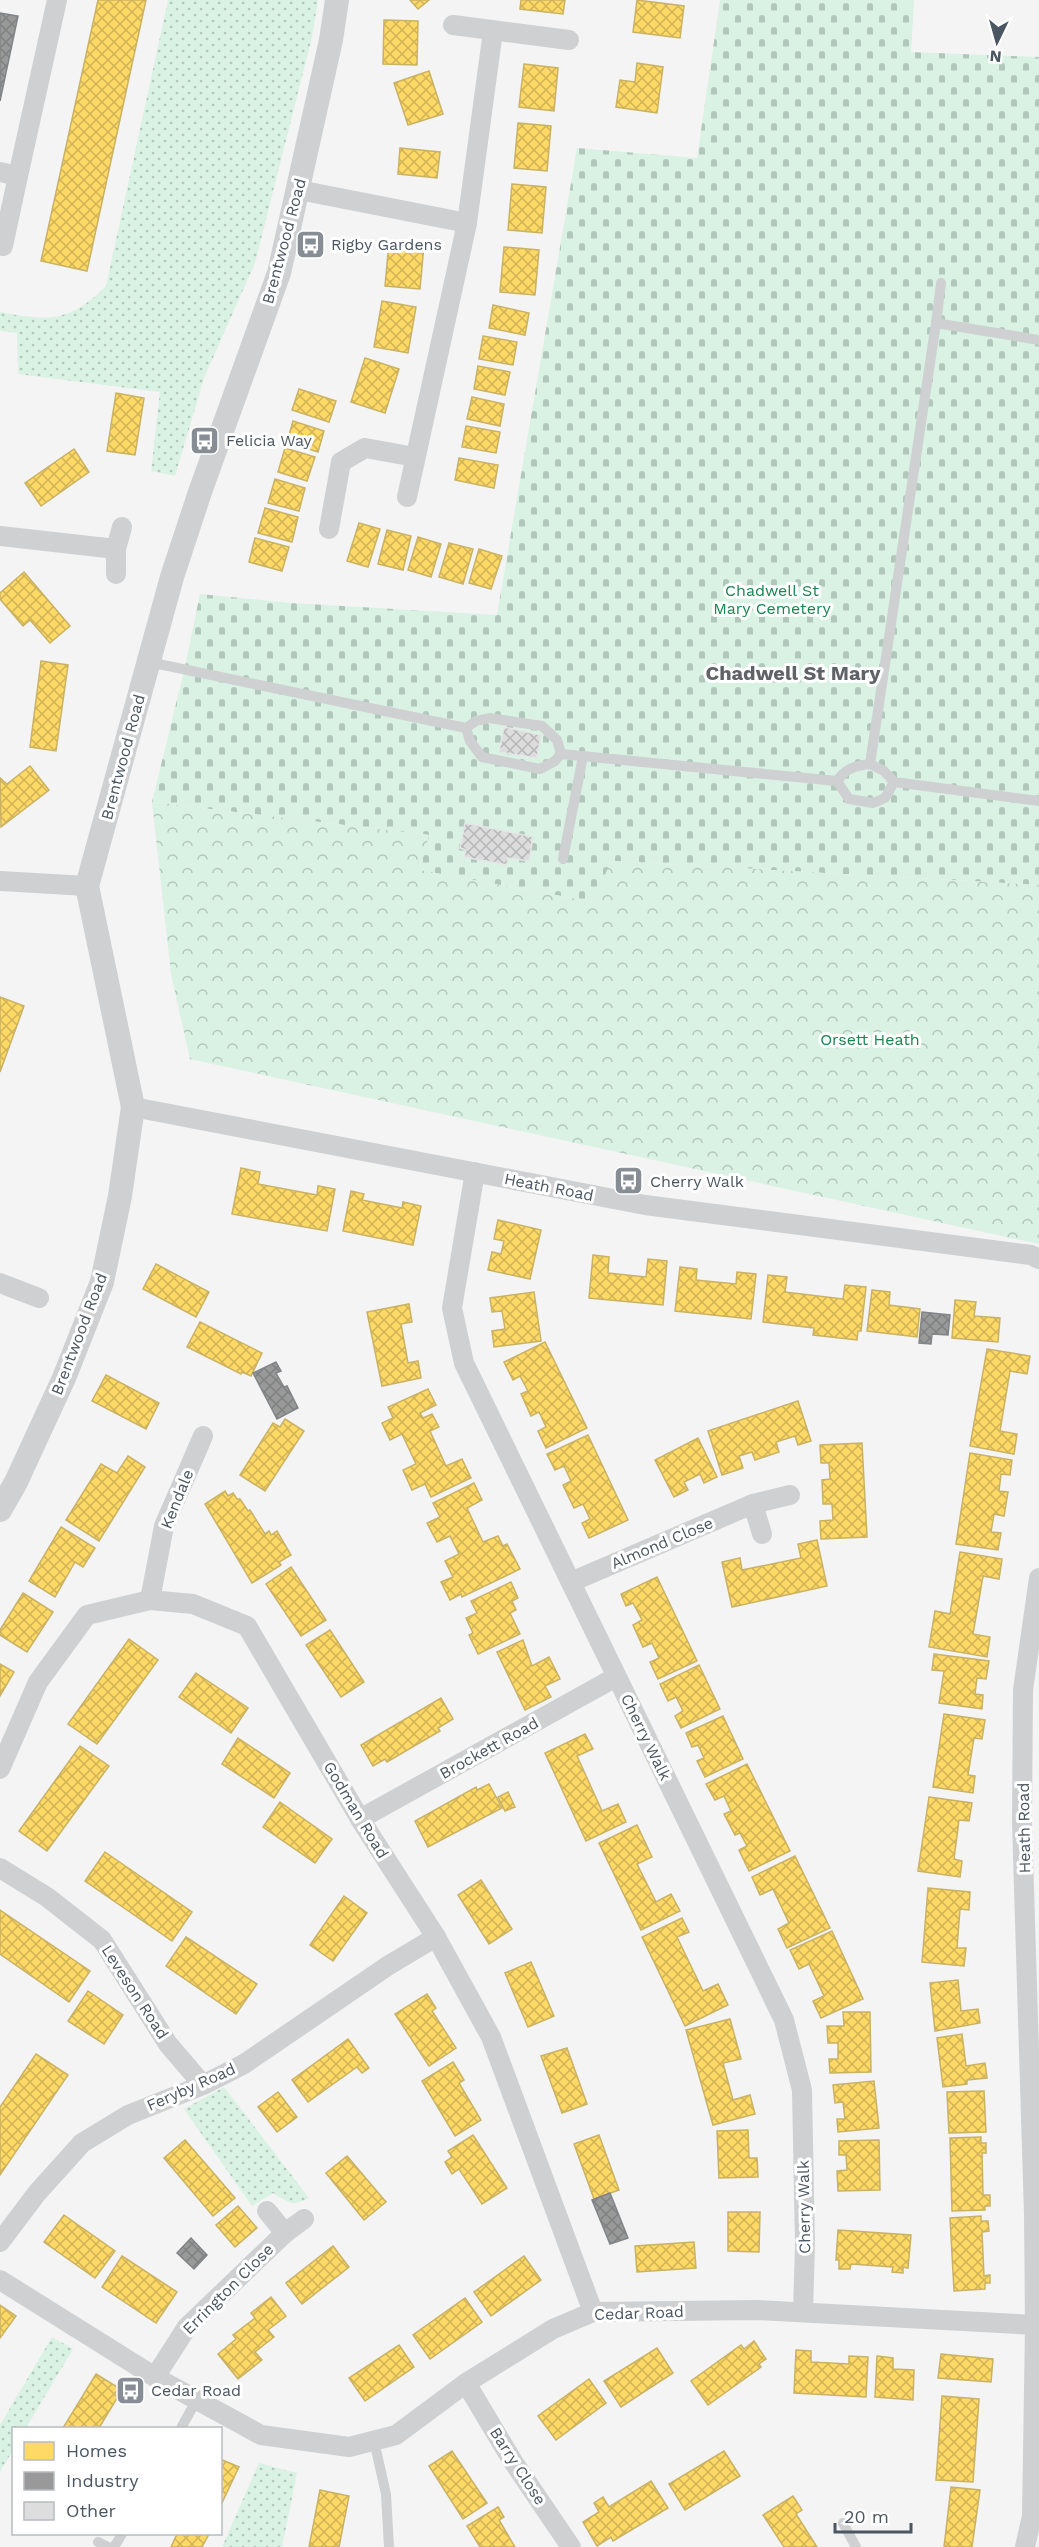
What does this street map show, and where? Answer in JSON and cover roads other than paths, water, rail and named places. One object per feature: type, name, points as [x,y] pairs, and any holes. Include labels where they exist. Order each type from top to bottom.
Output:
[{"type":"street","points":[[3,246],[9,174],[57,0]]},
{"type":"street","name":"Brentwood Road","points":[[0,1510],[16,1482],[64,1378],[102,1282],[120,1196],[133,1107],[87,886],[172,577],[200,492],[279,273],[332,40],[337,0]]},
{"type":"street","points":[[453,25],[569,40]]},
{"type":"street","points":[[407,497],[467,223],[493,31]]},
{"type":"street","points":[[299,190],[467,223]]},
{"type":"street","points":[[329,529],[342,462],[365,448],[415,457]]},
{"type":"street","points":[[116,574],[116,549],[122,527]]},
{"type":"street","points":[[0,536],[116,549]]},
{"type":"street","points":[[0,881],[87,886]]},
{"type":"street","name":"Heath Road","points":[[133,1107],[645,1205],[1031,1255],[1039,1259]]},
{"type":"street","name":"Cherry Walk","points":[[475,1172],[452,1308],[464,1363],[784,2020],[802,2090],[806,2246],[803,2312]]},
{"type":"street","points":[[0,1283],[39,1298]]},
{"type":"street","name":"Kendale","points":[[150,1600],[164,1526],[203,1437]]},
{"type":"street","name":"Almond Close","points":[[571,1582],[753,1504],[790,1495]]},
{"type":"street","points":[[753,1504],[762,1534]]},
{"type":"street","name":"Heath Road","points":[[1025,2547],[1032,2516],[1037,2215],[1030,1825],[1023,1690],[1039,1578]]},
{"type":"street","name":"Godman Road","points":[[0,1768],[38,1682],[87,1615],[150,1600],[193,1604],[246,1626],[360,1819],[436,1937],[491,2037],[593,2312]]},
{"type":"street","name":"Brockett Road","points":[[360,1819],[616,1677]]},
{"type":"street","name":"Leveson Road","points":[[0,1868],[47,1897],[102,1940],[168,2044],[203,2085]]},
{"type":"street","name":"Feryby Road","points":[[0,2242],[37,2193],[82,2143],[128,2115],[203,2085],[244,2064],[389,1965],[436,1937]]},
{"type":"street","name":"Errington Close","points":[[267,2211],[285,2233]]},
{"type":"street","name":"Errington Close","points":[[155,2377],[187,2327],[285,2233],[304,2219]]},
{"type":"street","name":"Cedar Road","points":[[0,2280],[155,2377],[261,2435],[349,2447],[396,2435],[466,2383],[553,2329],[593,2312],[757,2310],[1035,2325]]},
{"type":"street","name":"Barry Close","points":[[466,2383],[512,2460],[572,2547]]},
{"type":"lane","points":[[870,764],[941,284]]},
{"type":"lane","points":[[936,323],[1039,340]]},
{"type":"lane","points":[[149,662],[466,728],[476,721],[489,718],[542,726],[557,740],[561,754]]},
{"type":"lane","points":[[466,728],[470,741],[482,757],[540,769],[555,761],[561,754]]},
{"type":"lane","points":[[561,754],[837,781]]},
{"type":"lane","points":[[563,859],[583,756]]},
{"type":"lane","points":[[837,781],[843,772],[854,766],[870,764],[884,771],[894,782],[1039,801]]},
{"type":"lane","points":[[837,781],[849,799],[873,803],[885,798],[894,782]]},
{"type":"lane","points":[[182,2427],[196,2401]]},
{"type":"lane","points":[[374,2441],[386,2493],[389,2547]]},
{"type":"lane","points":[[843,2523],[856,2547]]},
{"type":"place","name":"Rigby Gardens","points":[[310,244]]},
{"type":"place","name":"Felicia Way","points":[[205,440]]},
{"type":"place","name":"Cherry Walk","points":[[629,1181]]},
{"type":"place","name":"Cedar Road","points":[[130,2390]]},
{"type":"district","name":"Chadwell St Mary","points":[[793,673]]},
{"type":"park label","name":"Chadwell St Mary Cemetery","points":[[772,599]]},
{"type":"park label","name":"Orsett Heath","points":[[870,1039]]}]
